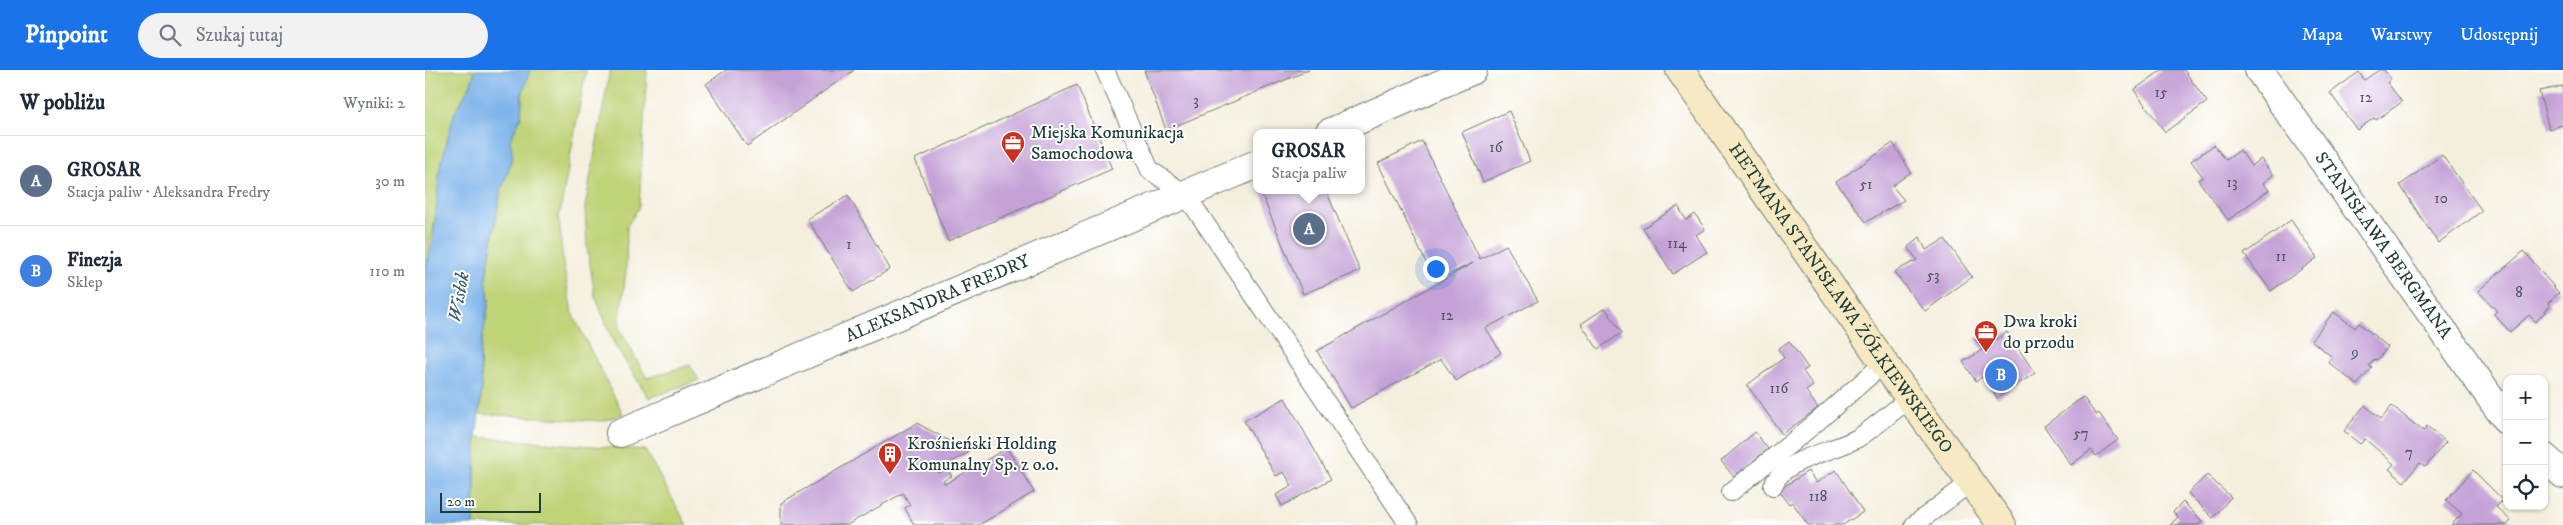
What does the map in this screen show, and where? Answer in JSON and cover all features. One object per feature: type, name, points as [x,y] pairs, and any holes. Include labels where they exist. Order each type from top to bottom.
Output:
[{"type":"street","points":[[1338,129],[1473,70]]},
{"type":"street","name":"HETMANA STANISŁAWA ŻÓŁKIEWSKIEGO","points":[[1680,70],[1884,363],[2002,525]]},
{"type":"street","name":"STANISŁAWA BERGMANA","points":[[2259,70],[2506,420]]},
{"type":"street","name":"ALEKSANDRA FREDRY","points":[[620,433],[1253,166]]},
{"type":"street","points":[[2548,461],[2563,474]]},
{"type":"lane","points":[[1105,70],[1150,170],[1186,195],[1409,525]]},
{"type":"lane","points":[[1731,492],[1818,421],[1884,363]]},
{"type":"lane","points":[[1773,486],[1776,477],[1801,461],[1856,438],[1910,398]]},
{"type":"lane","points":[[1914,525],[1971,482]]},
{"type":"green space","points":[[425,70],[475,70],[471,84],[454,114],[425,273]]},
{"type":"green space","points":[[530,70],[586,70],[559,218],[563,263],[572,313],[623,414],[603,421],[479,414],[482,389],[480,354],[489,301],[486,278],[500,194],[512,157],[510,140],[521,117],[523,91]]},
{"type":"green space","points":[[610,70],[647,70],[639,207],[627,226],[626,272],[619,328],[647,378],[690,365],[699,380],[649,398],[615,346],[595,296],[587,246],[585,207]]},
{"type":"green space","points":[[476,437],[645,450],[687,525],[474,525]]},
{"type":"water","name":"Wisłok","points":[[475,70],[530,70],[522,94],[521,117],[510,140],[513,157],[500,194],[486,278],[489,301],[480,354],[482,389],[476,437],[474,525],[425,525],[425,273],[433,241],[440,168],[454,114],[471,84]]},
{"type":"building","points":[[726,70],[854,70],[747,146],[706,84]]},
{"type":"building","points":[[1144,70],[1309,70],[1166,130]]},
{"type":"building","points":[[2162,70],[2184,70],[2207,102],[2165,132],[2134,90]]},
{"type":"building","points":[[2379,70],[2384,70],[2391,79],[2387,82],[2402,102],[2376,120],[2374,118],[2357,130],[2330,93],[2359,72],[2364,80]]},
{"type":"building","name":"Miejska Komunikacja Samochodowa","points":[[1077,85],[1112,169],[948,241],[915,159]]},
{"type":"building","points":[[2563,86],[2563,125],[2549,129],[2539,91]]},
{"type":"building","points":[[1509,111],[1530,161],[1483,182],[1462,132]]},
{"type":"building","points":[[1422,141],[1480,259],[1506,245],[1538,301],[1486,328],[1501,353],[1456,381],[1441,359],[1351,408],[1317,351],[1473,263],[1435,281],[1378,163]]},
{"type":"building","points":[[1893,143],[1911,172],[1892,186],[1904,200],[1866,222],[1836,182]]},
{"type":"building","points":[[2214,145],[2226,160],[2240,150],[2251,166],[2261,159],[2273,175],[2263,183],[2269,190],[2228,220],[2198,180],[2203,177],[2191,161]]},
{"type":"building","points":[[2442,155],[2482,211],[2438,243],[2400,185]]},
{"type":"building","points":[[1262,194],[1328,194],[1360,271],[1303,294]]},
{"type":"building","points":[[848,195],[890,269],[853,292],[807,219]]},
{"type":"building","points":[[1678,206],[1686,220],[1695,214],[1705,229],[1696,235],[1707,252],[1673,274],[1643,228]]},
{"type":"building","points":[[2291,220],[2317,258],[2271,291],[2244,254]]},
{"type":"building","points":[[1920,237],[1926,250],[1945,239],[1972,277],[1925,311],[1894,272],[1917,260],[1908,247]]},
{"type":"building","points":[[2524,251],[2559,293],[2548,303],[2550,306],[2536,322],[2529,315],[2510,332],[2494,314],[2497,311],[2478,291]]},
{"type":"building","points":[[1605,308],[1622,333],[1598,349],[1581,324]]},
{"type":"building","points":[[2334,312],[2355,328],[2359,323],[2388,347],[2369,366],[2372,368],[2357,385],[2328,362],[2332,357],[2311,340]]},
{"type":"building","points":[[1988,330],[1995,340],[2007,332],[2035,373],[1997,398],[1982,377],[1976,381],[1963,362],[1982,350],[1975,339]]},
{"type":"building","points":[[1789,341],[1808,368],[1803,371],[1813,386],[1806,391],[1818,408],[1782,434],[1747,385],[1784,358],[1778,349]]},
{"type":"building","points":[[2083,397],[2096,415],[2099,413],[2118,440],[2096,456],[2091,450],[2071,465],[2044,426]]},
{"type":"building","points":[[1285,398],[1331,479],[1282,506],[1276,495],[1292,486],[1284,472],[1276,476],[1244,421]]},
{"type":"building","points":[[2365,405],[2381,419],[2392,406],[2423,431],[2427,426],[2446,442],[2425,467],[2420,463],[2404,482],[2389,469],[2394,464],[2365,439],[2360,444],[2344,431]]},
{"type":"building","name":"Krośnieński Holding Komunalny Sp. z o.o.","points":[[917,423],[969,452],[937,471],[939,473],[947,469],[952,476],[943,481],[945,484],[1007,448],[1034,492],[979,525],[914,525],[905,508],[910,505],[903,493],[847,525],[781,525],[781,503]]},
{"type":"building","points":[[1755,432],[1768,449],[1734,477],[1721,461]]},
{"type":"building","points":[[1836,470],[1863,512],[1843,525],[1808,525],[1792,502],[1789,504],[1779,490],[1808,471],[1816,483]]},
{"type":"building","points":[[2473,470],[2503,500],[2496,507],[2511,521],[2507,525],[2451,525],[2462,514],[2446,500]]},
{"type":"building","points":[[2207,475],[2231,497],[2213,518],[2188,493]]},
{"type":"building","points":[[2183,502],[2202,521],[2199,525],[2170,525],[2178,517],[2173,512]]},
{"type":"place","name":"Miejska Komunikacja Samochodowa","points":[[1013,164]]},
{"type":"place","name":"GROSAR","points":[[1309,229]]},
{"type":"place","name":"Dwa kroki do przodu","points":[[1986,353]]},
{"type":"place","name":"Finezja","points":[[2001,375]]},
{"type":"place","name":"Krośnieński Holding Komunalny Sp. z o.o.","points":[[890,475]]}]
